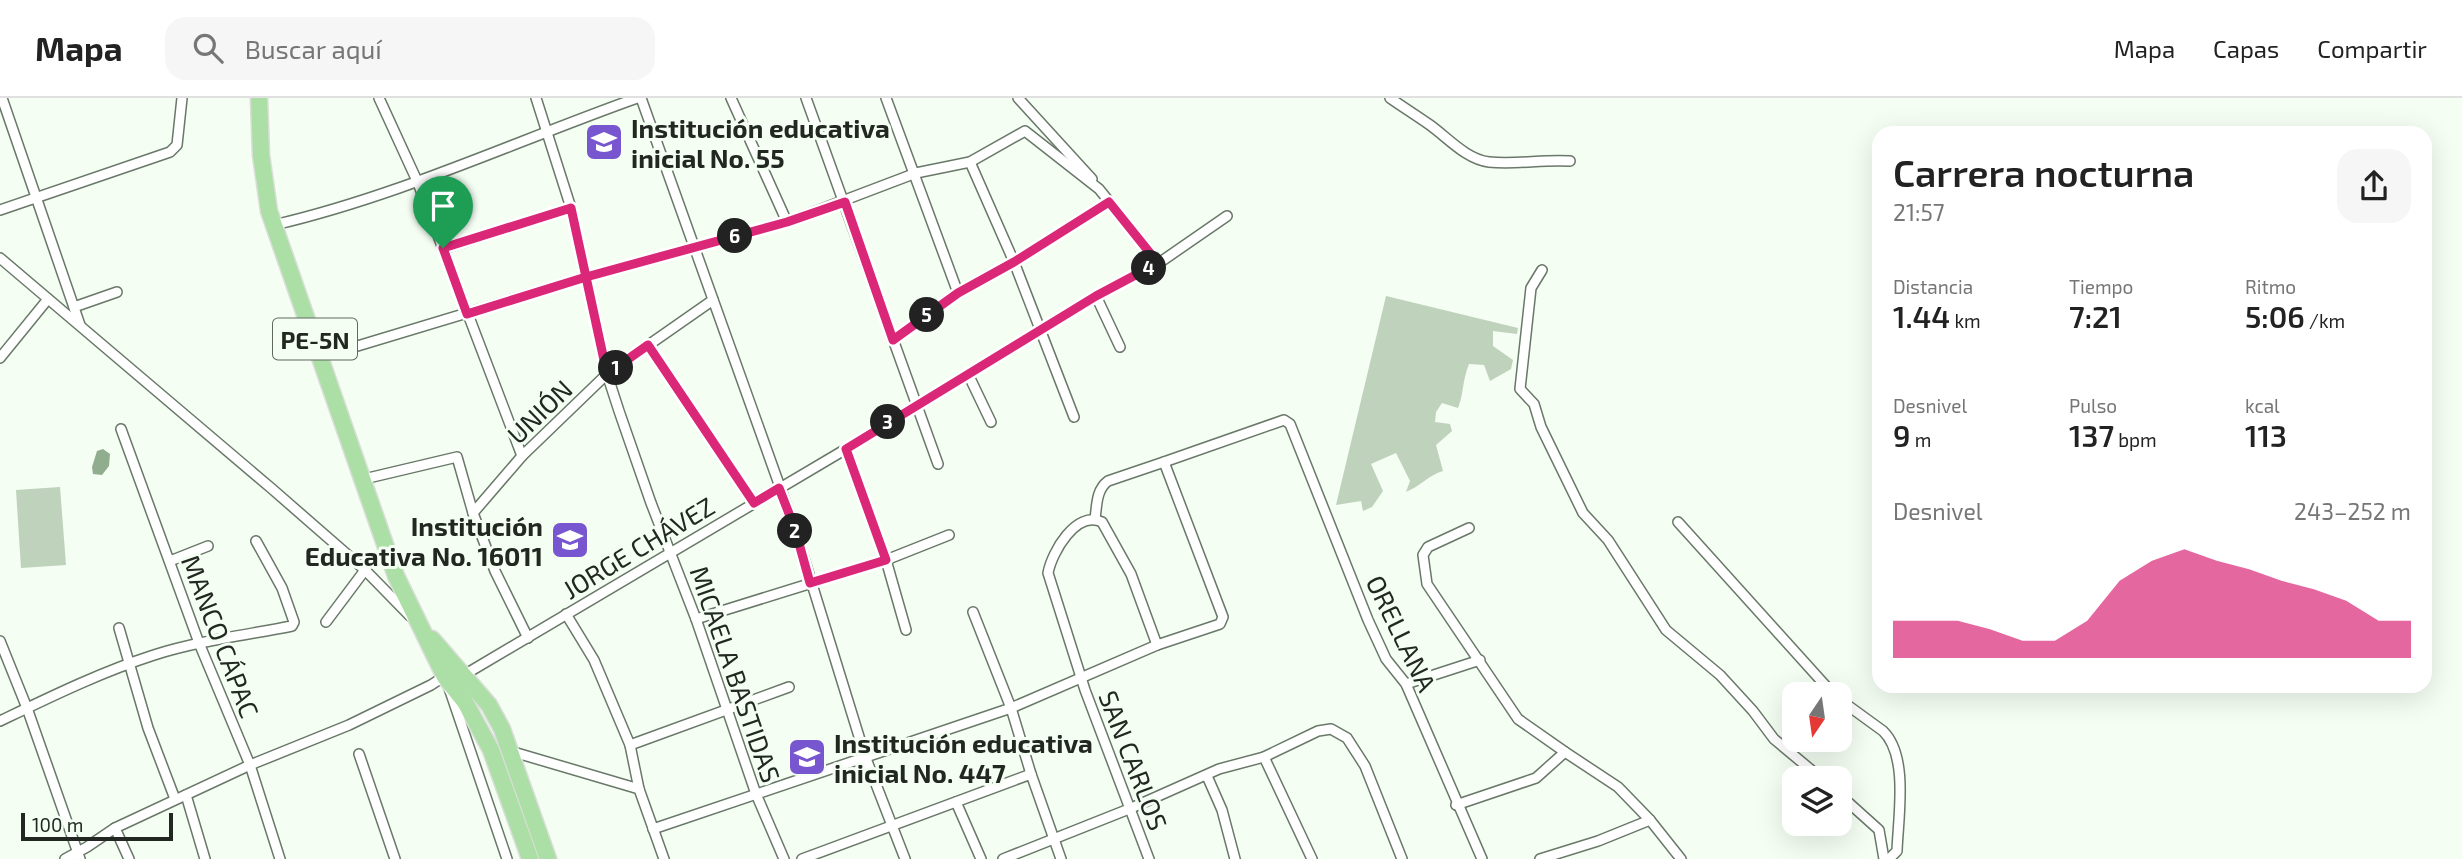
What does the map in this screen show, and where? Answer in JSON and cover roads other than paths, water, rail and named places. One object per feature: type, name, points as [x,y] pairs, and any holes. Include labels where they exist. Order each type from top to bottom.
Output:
[{"type":"highway","name":"PE-5N","points":[[260,98],[263,181],[274,225],[396,576],[418,625],[455,673],[489,705],[502,729],[548,859]]},
{"type":"highway","name":"PE-5N","points":[[455,673],[464,702],[491,750],[530,859]]},
{"type":"street","points":[[2,98],[80,327]]},
{"type":"street","points":[[0,210],[170,152],[177,145],[182,98]]},
{"type":"street","points":[[379,98],[418,183],[522,456]]},
{"type":"street","name":"MICAELA BASTIDAS","points":[[536,98],[571,208],[607,374],[756,794],[784,859]]},
{"type":"street","points":[[274,225],[418,183],[548,130],[639,98],[795,529],[865,756],[905,859]]},
{"type":"street","points":[[731,98],[787,222]]},
{"type":"street","points":[[806,98],[938,464]]},
{"type":"street","points":[[886,98],[916,173],[958,293]]},
{"type":"street","points":[[1018,98],[1087,172],[1158,263]]},
{"type":"street","points":[[1390,98],[1462,150],[1486,161],[1570,161]]},
{"type":"street","points":[[321,357],[586,277],[787,222],[916,173],[970,162],[1025,131],[1099,189]]},
{"type":"street","points":[[970,162],[1014,262],[1074,416]]},
{"type":"street","points":[[893,340],[958,293],[1014,262],[1109,202]]},
{"type":"street","points":[[443,248],[571,208]]},
{"type":"street","name":"JORGE CHÁVEZ","points":[[65,859],[78,856],[115,828],[175,799],[349,724],[528,638],[846,449],[1096,296],[1158,263],[1227,216]]},
{"type":"street","points":[[0,258],[365,570],[418,625]]},
{"type":"street","points":[[1542,270],[1531,289],[1520,389],[1534,404],[1541,427],[1583,513],[1608,540],[1666,630],[1720,675],[1774,739],[1806,766]]},
{"type":"street","points":[[74,307],[117,292]]},
{"type":"street","points":[[1096,296],[1120,347]]},
{"type":"street","points":[[0,358],[48,299]]},
{"type":"street","name":"UNIÓN","points":[[473,513],[522,456],[607,374],[713,300]]},
{"type":"street","points":[[648,345],[754,503]]},
{"type":"street","points":[[968,374],[991,422]]},
{"type":"street","name":"ORELLANA","points":[[1164,462],[1284,420],[1290,424],[1368,620],[1386,659],[1406,684],[1482,859]]},
{"type":"street","name":"MANCO CÁPAC","points":[[121,429],[199,643],[250,765],[280,859]]},
{"type":"street","points":[[846,449],[886,560],[906,630]]},
{"type":"street","points":[[364,479],[457,457],[473,513],[495,571],[528,638]]},
{"type":"street","points":[[653,829],[1011,708],[1157,645],[1220,624],[1223,617],[1164,462],[1102,485],[1098,494],[1096,519],[1102,522],[1131,574],[1157,645]]},
{"type":"street","name":"SAN CARLOS","points":[[1096,519],[1087,520],[1062,539],[1051,558],[1048,573],[1085,690],[1149,859]]},
{"type":"street","points":[[1678,522],[1822,682]]},
{"type":"street","points":[[1469,528],[1428,547],[1423,555],[1427,584],[1517,719],[1618,788],[1650,820],[1681,859]]},
{"type":"street","points":[[696,619],[886,560],[949,536]]},
{"type":"street","points":[[0,722],[154,655],[199,643],[292,626],[294,622],[282,588],[256,541]]},
{"type":"street","points":[[170,561],[208,546]]},
{"type":"street","points":[[326,622],[365,570]]},
{"type":"street","points":[[974,612],[1011,708],[1061,859]]},
{"type":"street","points":[[566,614],[594,660],[630,745],[639,789],[664,859]]},
{"type":"street","points":[[119,628],[148,728],[175,799]]},
{"type":"street","points":[[0,641],[27,709],[78,856]]},
{"type":"street","points":[[1406,684],[1480,660]]},
{"type":"street","points":[[455,673],[507,859]]},
{"type":"street","points":[[630,745],[789,687]]},
{"type":"street","points":[[1852,708],[1889,737],[1896,754],[1900,793],[1896,851],[1887,859],[1879,830],[1852,806]]},
{"type":"street","points":[[1003,859],[1129,809],[1219,769],[1264,757],[1318,731],[1331,729],[1347,738],[1366,766],[1402,859]]},
{"type":"street","points":[[510,751],[639,789]]},
{"type":"street","points":[[1457,805],[1536,778],[1566,752]]},
{"type":"street","points":[[359,754],[395,859]]},
{"type":"street","points":[[1264,757],[1312,859]]},
{"type":"street","points":[[802,859],[1031,774]]},
{"type":"street","points":[[1207,776],[1222,810],[1235,859]]},
{"type":"street","points":[[186,795],[205,859]]},
{"type":"street","points":[[956,802],[981,859]]},
{"type":"street","points":[[1540,859],[1598,841],[1650,820]]},
{"type":"street","points":[[115,828],[129,859]]},
{"type":"place","name":"Institución educativa inicial No. 55","points":[[604,142]]},
{"type":"place","name":"Institución Educativa No. 16011","points":[[570,540]]},
{"type":"place","name":"Institución educativa inicial No. 447","points":[[807,757]]}]
